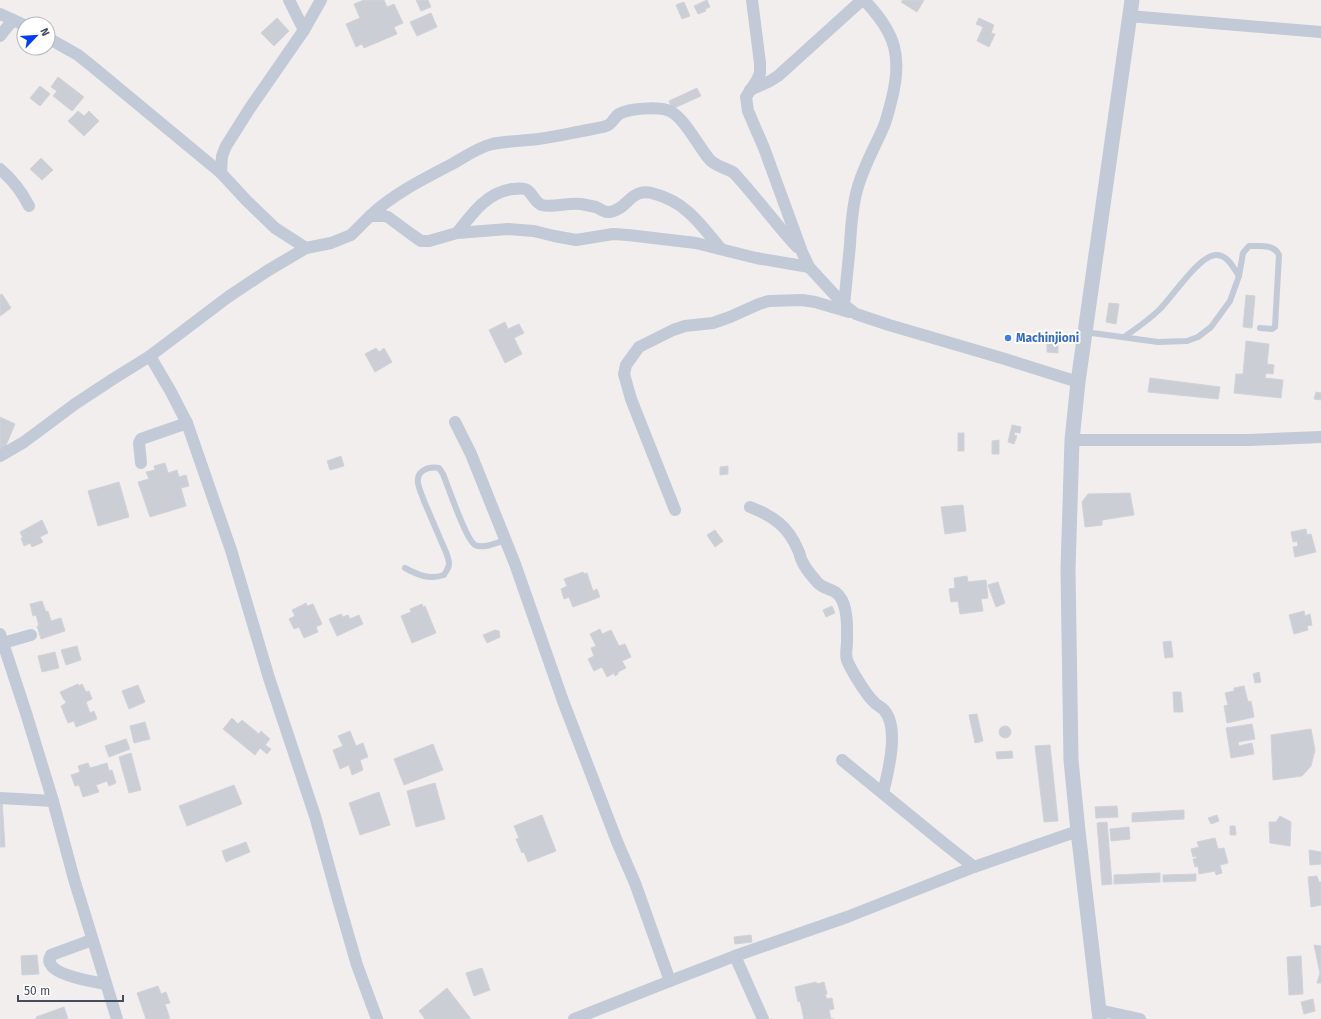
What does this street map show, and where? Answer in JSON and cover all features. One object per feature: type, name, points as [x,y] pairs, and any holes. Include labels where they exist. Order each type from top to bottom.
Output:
[{"type":"street","points":[[289,0],[304,30]]},
{"type":"street","points":[[221,173],[222,156],[226,146],[250,108],[304,30],[321,0]]},
{"type":"street","points":[[752,0],[760,73],[746,97],[748,111],[764,148],[802,252],[809,267],[844,305],[856,314]]},
{"type":"street","points":[[750,90],[778,76],[863,0],[878,14],[888,30],[894,45],[897,67],[894,90],[885,125],[865,167],[857,190],[852,218],[844,305]]},
{"type":"street","points":[[1132,0],[1078,382],[1072,440],[1068,622],[1071,760],[1099,1015],[1140,1019]]},
{"type":"street","points":[[0,14],[16,22]]},
{"type":"street","points":[[1129,16],[1321,32]]},
{"type":"street","points":[[0,36],[16,25]]},
{"type":"street","points":[[56,43],[78,55],[221,173],[250,205],[275,228],[306,248]]},
{"type":"street","points":[[0,456],[24,442],[75,404],[150,356],[228,297],[306,248],[351,235],[380,206],[471,153],[490,145],[510,141],[559,137],[608,126],[618,115],[624,112],[656,108],[669,110],[689,131],[716,165],[729,169],[734,173],[802,252]]},
{"type":"street","points":[[0,169],[10,177],[29,206]]},
{"type":"street","points":[[457,233],[483,202],[494,195],[508,190],[520,188],[527,190],[535,200],[542,205],[579,204],[598,208],[605,212],[612,212],[616,210],[636,194],[643,192],[655,194],[684,207],[721,249]]},
{"type":"street","points":[[370,216],[388,217],[421,241],[429,241],[457,233],[508,229],[534,231],[576,240],[613,234],[696,243],[756,258],[809,267]]},
{"type":"street","points":[[675,510],[624,374],[626,365],[639,347],[673,330],[685,326],[713,323],[769,301],[802,300],[815,302],[856,314],[1078,382]]},
{"type":"street","points":[[150,356],[171,392],[187,424],[231,550],[269,678],[315,816],[357,965],[377,1019]]},
{"type":"street","points":[[455,422],[472,454],[523,587],[563,701],[652,929],[670,981]]},
{"type":"street","points":[[142,463],[139,443],[141,439],[187,424]]},
{"type":"street","points":[[1072,440],[1256,440],[1321,437]]},
{"type":"street","points":[[750,507],[766,513],[786,530],[798,550],[806,569],[820,585],[837,593],[842,601],[846,615],[846,659],[868,696],[885,711],[889,718],[892,737],[888,772],[883,793]]},
{"type":"street","points":[[31,635],[2,638],[53,801],[66,852],[117,1019]]},
{"type":"street","points":[[842,760],[974,867]]},
{"type":"street","points":[[0,798],[53,801]]},
{"type":"street","points":[[574,1019],[735,956],[847,917],[974,867],[1078,831]]},
{"type":"street","points":[[92,940],[51,955],[48,959],[49,964],[54,969],[65,974],[106,984]]},
{"type":"street","points":[[735,956],[763,1019]]},
{"type":"lane","points":[[1085,332],[1158,342],[1187,341],[1198,337],[1211,327],[1230,301],[1239,276],[1243,253],[1249,246],[1274,248],[1277,251],[1280,260],[1275,327],[1272,329],[1260,328]]},
{"type":"lane","points":[[1124,337],[1145,323],[1162,307],[1192,271],[1208,257],[1214,255],[1224,257],[1231,263],[1239,276]]},
{"type":"lane","points":[[405,568],[419,575],[430,577],[444,575],[448,569],[448,556],[418,483],[418,476],[420,473],[433,467],[439,468],[443,474],[462,523],[472,542],[476,546],[484,546],[505,540]]},
{"type":"building","points":[[364,0],[384,0],[387,7],[394,4],[403,23],[394,27],[397,34],[364,48],[362,44],[356,47],[346,24],[360,18],[354,4]]},
{"type":"building","points":[[416,0],[428,0],[431,7],[421,11]]},
{"type":"building","points":[[707,0],[710,7],[705,9],[706,11],[698,14],[694,6]]},
{"type":"building","points":[[903,0],[924,0],[917,12],[901,2]]},
{"type":"building","points":[[684,2],[690,16],[682,19],[676,5]]},
{"type":"building","points":[[431,13],[437,27],[417,36],[410,22]]},
{"type":"building","points":[[277,18],[289,31],[274,46],[261,33]]},
{"type":"building","points":[[979,18],[994,25],[991,33],[995,34],[989,47],[977,41],[983,27],[976,24]]},
{"type":"building","points":[[58,77],[84,97],[72,111],[53,96],[57,91],[51,87]]},
{"type":"building","points":[[40,86],[50,94],[40,106],[30,98]]},
{"type":"building","points":[[697,88],[701,96],[672,109],[669,101]]},
{"type":"building","points":[[78,111],[84,116],[89,111],[99,121],[84,136],[68,121]]},
{"type":"building","points":[[41,158],[53,170],[42,180],[30,169]]},
{"type":"building","points":[[2,294],[11,308],[0,316],[0,295]]},
{"type":"building","points":[[1246,295],[1255,296],[1252,328],[1243,327]]},
{"type":"building","points":[[1109,303],[1119,304],[1116,324],[1106,322]]},
{"type":"building","points":[[505,322],[508,329],[519,324],[524,333],[514,338],[522,354],[505,363],[489,330]]},
{"type":"building","points":[[1047,336],[1058,336],[1058,353],[1047,352]]},
{"type":"building","points":[[1246,341],[1269,344],[1267,364],[1274,365],[1273,374],[1266,373],[1265,378],[1283,380],[1281,398],[1234,393],[1236,374],[1243,374]]},
{"type":"building","points":[[376,348],[379,352],[384,348],[392,362],[375,372],[365,354]]},
{"type":"building","points":[[1150,378],[1220,387],[1218,399],[1148,392]]},
{"type":"building","points":[[1316,392],[1321,393],[1321,400],[1314,399]]},
{"type":"building","points":[[0,417],[15,424],[4,450],[0,448]]},
{"type":"building","points":[[1012,425],[1021,427],[1020,433],[1015,432],[1014,435],[1017,436],[1014,444],[1008,442]]},
{"type":"building","points":[[958,433],[964,433],[964,451],[958,451]]},
{"type":"building","points":[[999,440],[999,454],[992,454],[992,441]]},
{"type":"building","points":[[341,456],[344,466],[330,470],[327,461]]},
{"type":"building","points":[[165,463],[168,473],[177,470],[179,477],[186,475],[189,486],[181,488],[186,506],[150,517],[138,482],[149,479],[146,472],[155,470],[154,466]]},
{"type":"building","points":[[728,466],[728,474],[720,475],[720,467]]},
{"type":"building","points":[[119,482],[129,517],[98,526],[88,491]]},
{"type":"building","points":[[1130,493],[1134,515],[1102,520],[1102,525],[1085,527],[1082,502],[1088,494]]},
{"type":"building","points":[[963,505],[966,531],[945,534],[941,507]]},
{"type":"building","points":[[42,520],[48,533],[40,537],[43,542],[32,547],[30,543],[24,546],[21,538],[23,538],[20,532]]},
{"type":"building","points":[[1306,529],[1307,535],[1311,534],[1316,552],[1295,557],[1293,547],[1298,546],[1297,541],[1293,542],[1291,532]]},
{"type":"building","points":[[715,530],[723,541],[715,547],[707,535]]},
{"type":"building","points":[[583,572],[584,574],[587,573],[593,591],[597,589],[600,597],[573,607],[569,597],[564,599],[561,589],[567,586],[564,579]]},
{"type":"building","points":[[967,576],[968,582],[986,580],[988,598],[981,599],[983,611],[960,614],[958,601],[951,602],[949,589],[955,588],[954,578]]},
{"type":"building","points":[[998,582],[1005,603],[996,607],[988,585]]},
{"type":"building","points":[[42,601],[46,612],[48,611],[51,621],[61,618],[65,631],[41,639],[37,626],[39,626],[36,615],[33,616],[30,604]]},
{"type":"building","points":[[306,603],[307,606],[313,604],[322,624],[316,627],[318,632],[304,638],[299,627],[294,629],[289,619],[295,616],[292,610]]},
{"type":"building","points":[[422,604],[423,607],[425,606],[436,633],[412,643],[401,616],[411,612],[410,609]]},
{"type":"building","points":[[832,606],[835,613],[826,617],[823,610]]},
{"type":"building","points":[[1304,611],[1305,616],[1310,614],[1312,625],[1307,626],[1308,630],[1294,634],[1289,615]]},
{"type":"building","points":[[341,614],[343,617],[348,615],[350,619],[359,615],[363,624],[337,636],[329,619]]},
{"type":"building","points":[[600,629],[602,634],[611,630],[619,646],[625,644],[631,657],[622,661],[626,668],[618,672],[615,676],[614,673],[607,677],[602,667],[594,671],[588,659],[594,656],[591,648],[596,646],[590,634]]},
{"type":"building","points":[[495,630],[499,631],[500,637],[487,643],[483,635]]},
{"type":"building","points":[[1171,641],[1173,657],[1165,658],[1163,642]]},
{"type":"building","points":[[77,646],[81,660],[66,665],[61,650]]},
{"type":"building","points":[[55,652],[59,668],[42,672],[38,656]]},
{"type":"building","points":[[1259,672],[1261,682],[1255,683],[1253,674]]},
{"type":"building","points":[[78,684],[79,686],[82,684],[86,692],[89,691],[92,699],[86,702],[90,713],[94,711],[97,719],[76,727],[74,721],[68,723],[61,706],[66,703],[60,692]]},
{"type":"building","points":[[138,685],[145,702],[129,709],[122,691]]},
{"type":"building","points":[[1244,686],[1248,702],[1251,701],[1254,717],[1227,723],[1224,706],[1228,705],[1225,693],[1234,691],[1234,688]]},
{"type":"building","points":[[1173,692],[1181,692],[1183,712],[1174,712]]},
{"type":"building","points":[[977,714],[983,741],[975,743],[969,715]]},
{"type":"building","points":[[232,718],[238,724],[242,720],[259,734],[261,731],[270,739],[265,745],[271,749],[267,754],[260,748],[255,755],[223,729]]},
{"type":"building","points":[[145,722],[150,739],[134,743],[130,726]]},
{"type":"building","points":[[1252,724],[1255,739],[1238,742],[1239,746],[1252,743],[1254,754],[1231,758],[1226,728]]},
{"type":"building","points":[[1003,726],[1007,726],[1011,732],[1007,738],[1003,738],[999,734],[999,730]]},
{"type":"building","points":[[1311,729],[1315,750],[1311,766],[1302,776],[1273,780],[1271,735]]},
{"type":"building","points":[[350,731],[356,746],[363,743],[368,757],[360,760],[363,770],[352,775],[349,765],[340,769],[333,750],[343,746],[338,736]]},
{"type":"building","points":[[126,739],[130,749],[109,757],[105,746]]},
{"type":"building","points":[[433,744],[443,770],[404,785],[394,759]]},
{"type":"building","points":[[1050,745],[1058,821],[1044,822],[1035,746]]},
{"type":"building","points":[[1012,751],[1013,758],[997,759],[996,752]]},
{"type":"building","points":[[131,753],[141,790],[129,793],[119,757]]},
{"type":"building","points":[[88,763],[90,768],[107,763],[109,771],[112,770],[116,783],[109,786],[107,781],[96,785],[99,792],[83,797],[79,785],[75,786],[71,775],[80,772],[78,766]]},
{"type":"building","points":[[435,783],[445,819],[416,827],[407,791]]},
{"type":"building","points":[[234,785],[242,804],[187,826],[179,806]]},
{"type":"building","points":[[379,792],[390,825],[360,835],[349,803]]},
{"type":"building","points":[[0,801],[2,801],[5,847],[0,847]]},
{"type":"building","points":[[1117,806],[1118,817],[1096,818],[1095,807]]},
{"type":"building","points":[[1184,810],[1184,819],[1132,822],[1132,813]]},
{"type":"building","points":[[542,815],[556,851],[528,862],[516,839],[519,838],[514,826]]},
{"type":"building","points":[[1217,815],[1219,821],[1211,824],[1208,818]]},
{"type":"building","points":[[1280,816],[1291,822],[1290,846],[1270,843],[1269,822],[1276,822]]},
{"type":"building","points":[[1107,822],[1112,884],[1102,885],[1097,823]]},
{"type":"building","points":[[1230,826],[1235,826],[1236,835],[1230,835]]},
{"type":"building","points":[[1129,827],[1130,839],[1111,841],[1110,829]]},
{"type":"building","points":[[1215,838],[1218,849],[1224,848],[1228,863],[1220,865],[1222,873],[1216,875],[1215,871],[1199,874],[1198,866],[1195,867],[1193,859],[1197,858],[1196,856],[1193,857],[1191,849],[1199,847],[1197,842]]},
{"type":"building","points":[[246,842],[250,852],[226,862],[222,851]]},
{"type":"building","points":[[1309,850],[1321,852],[1321,864],[1310,865]]},
{"type":"building","points":[[1160,873],[1160,882],[1114,884],[1114,875]]},
{"type":"building","points":[[1196,874],[1196,881],[1163,882],[1163,875]]},
{"type":"building","points":[[1317,876],[1319,882],[1321,882],[1321,905],[1311,907],[1308,877]]},
{"type":"building","points":[[751,935],[752,942],[735,944],[734,937]]},
{"type":"building","points":[[1314,945],[1321,946],[1321,983],[1317,983],[1320,973]]},
{"type":"building","points":[[37,955],[39,974],[22,975],[21,956]]},
{"type":"building","points":[[1301,956],[1303,994],[1289,995],[1287,957]]},
{"type":"building","points":[[482,968],[490,990],[474,996],[466,973]]},
{"type":"building","points":[[816,982],[817,984],[824,982],[827,994],[825,995],[827,999],[832,998],[834,1009],[829,1010],[831,1019],[804,1019],[795,987]]},
{"type":"building","points":[[158,986],[161,994],[166,992],[170,1003],[165,1004],[170,1019],[146,1019],[137,993]]},
{"type":"building","points":[[447,988],[471,1019],[425,1019],[419,1011]]},
{"type":"building","points":[[1313,999],[1315,1011],[1304,1014],[1301,1002]]},
{"type":"building","points":[[64,1007],[68,1019],[36,1019],[36,1017]]},
{"type":"place","name":"Machinjioni","points":[[1008,338]]}]
